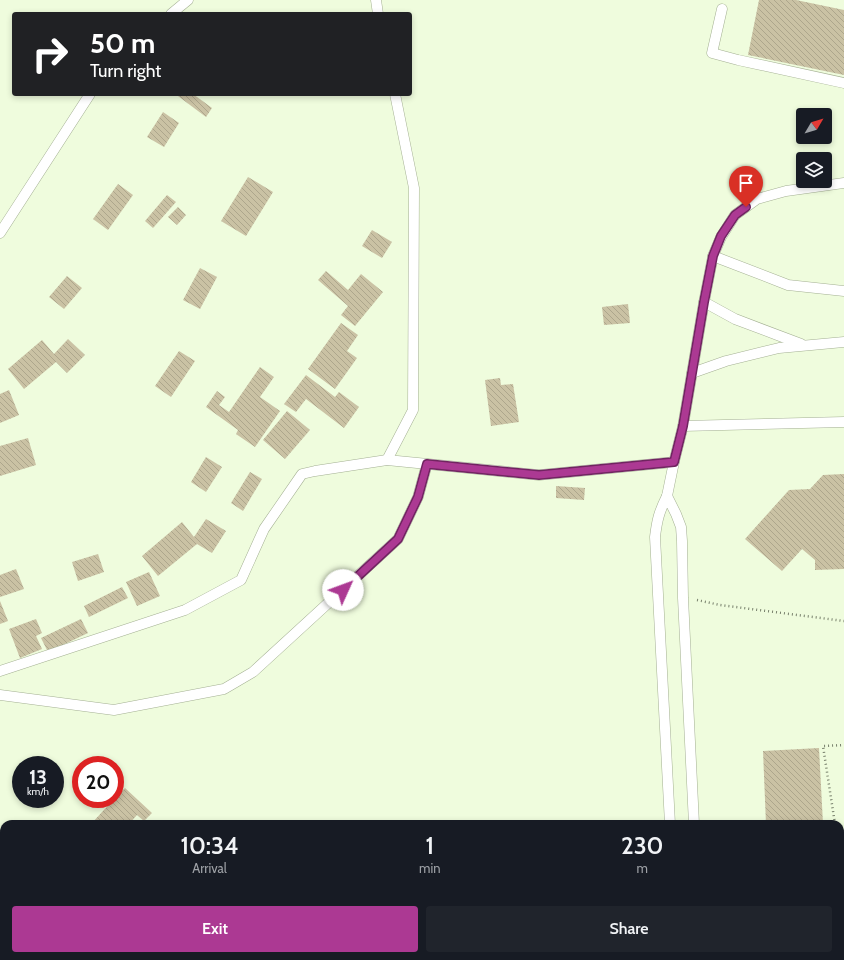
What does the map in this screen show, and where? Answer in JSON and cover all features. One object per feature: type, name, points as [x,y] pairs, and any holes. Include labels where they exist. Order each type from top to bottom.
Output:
[{"type":"lane","points":[[173,12],[188,0]]},
{"type":"lane","points":[[376,0],[378,12]]},
{"type":"lane","points":[[722,9],[712,53],[844,84]]},
{"type":"lane","points":[[0,233],[89,96]]},
{"type":"lane","points":[[387,460],[413,410],[414,188],[395,96]]},
{"type":"lane","points":[[670,820],[655,537],[657,521],[667,496],[683,426],[713,256],[721,236],[735,215],[757,199],[786,191],[844,183]]},
{"type":"lane","points":[[713,256],[788,285],[844,291]]},
{"type":"lane","points":[[704,302],[735,319],[806,345]]},
{"type":"lane","points":[[692,373],[726,360],[779,348],[844,342]]},
{"type":"lane","points":[[683,426],[844,422]]},
{"type":"lane","points":[[0,671],[185,610],[241,580],[264,529],[302,474],[387,460],[539,475],[674,462]]},
{"type":"lane","points":[[0,695],[114,710],[224,689],[253,672],[398,539],[418,497],[427,464]]},
{"type":"lane","points":[[667,496],[681,527],[694,820]]},
{"type":"path","points":[[683,598],[720,605],[844,621]]},
{"type":"path","points":[[834,820],[823,746],[844,745]]},
{"type":"building","points":[[759,0],[796,0],[844,10],[844,75],[748,55]]},
{"type":"building","points":[[178,96],[196,96],[212,108],[206,117]]},
{"type":"building","points":[[163,112],[179,123],[164,147],[147,137]]},
{"type":"building","points":[[248,177],[273,192],[246,236],[221,221]]},
{"type":"building","points":[[118,184],[133,195],[108,230],[93,219]]},
{"type":"building","points":[[167,195],[176,202],[153,228],[145,221]]},
{"type":"building","points":[[178,207],[186,215],[177,225],[168,217]]},
{"type":"building","points":[[372,230],[392,242],[382,258],[362,246]]},
{"type":"building","points":[[200,268],[217,277],[200,309],[183,300]]},
{"type":"building","points":[[326,271],[348,290],[361,274],[383,292],[355,326],[341,315],[348,306],[318,280]]},
{"type":"building","points":[[67,276],[82,288],[64,309],[49,297]]},
{"type":"building","points":[[628,304],[630,323],[604,325],[602,307]]},
{"type":"building","points":[[341,323],[358,335],[347,351],[357,358],[335,389],[308,369]]},
{"type":"building","points":[[68,339],[85,355],[67,373],[56,362],[24,389],[8,369],[42,340],[54,354]]},
{"type":"building","points":[[179,351],[195,361],[171,397],[155,386]]},
{"type":"building","points":[[260,367],[274,377],[260,397],[280,411],[255,447],[236,434],[238,430],[206,407],[217,391],[225,397],[219,405],[229,412]]},
{"type":"building","points":[[306,375],[335,397],[339,392],[359,407],[344,428],[306,399],[296,412],[284,404]]},
{"type":"building","points":[[500,378],[501,385],[513,384],[519,422],[491,426],[485,380]]},
{"type":"building","points":[[9,390],[19,415],[0,423],[0,394]]},
{"type":"building","points":[[287,411],[310,430],[285,459],[263,440]]},
{"type":"building","points":[[28,438],[36,465],[0,476],[0,446]]},
{"type":"building","points":[[206,457],[222,467],[206,492],[191,482]]},
{"type":"building","points":[[250,472],[262,479],[243,511],[231,503]]},
{"type":"building","points":[[844,474],[844,569],[815,570],[815,560],[802,549],[782,571],[745,539],[789,490],[810,489],[823,475]]},
{"type":"building","points":[[556,486],[585,488],[584,500],[556,498]]},
{"type":"building","points":[[206,519],[226,531],[212,553],[197,544],[158,576],[142,556],[182,522],[194,537]]},
{"type":"building","points":[[98,554],[104,572],[78,581],[72,562]]},
{"type":"building","points":[[16,569],[24,589],[0,597],[0,575]]},
{"type":"building","points":[[149,572],[160,596],[137,606],[126,582]]},
{"type":"building","points":[[122,587],[128,598],[89,617],[84,606]]},
{"type":"building","points":[[0,601],[8,621],[0,624]]},
{"type":"building","points":[[36,619],[42,633],[36,636],[42,649],[20,658],[9,629]]},
{"type":"building","points":[[81,619],[88,633],[48,652],[41,638]]},
{"type":"building","points":[[819,748],[823,820],[766,820],[763,751]]},
{"type":"building","points":[[125,788],[152,813],[145,820],[137,815],[133,820],[95,820],[106,808],[124,808]]},
{"type":"route","points":[[343,590],[398,539],[418,497],[427,464],[539,475],[674,462],[683,426],[713,256],[721,236],[735,215],[746,207]]}]
